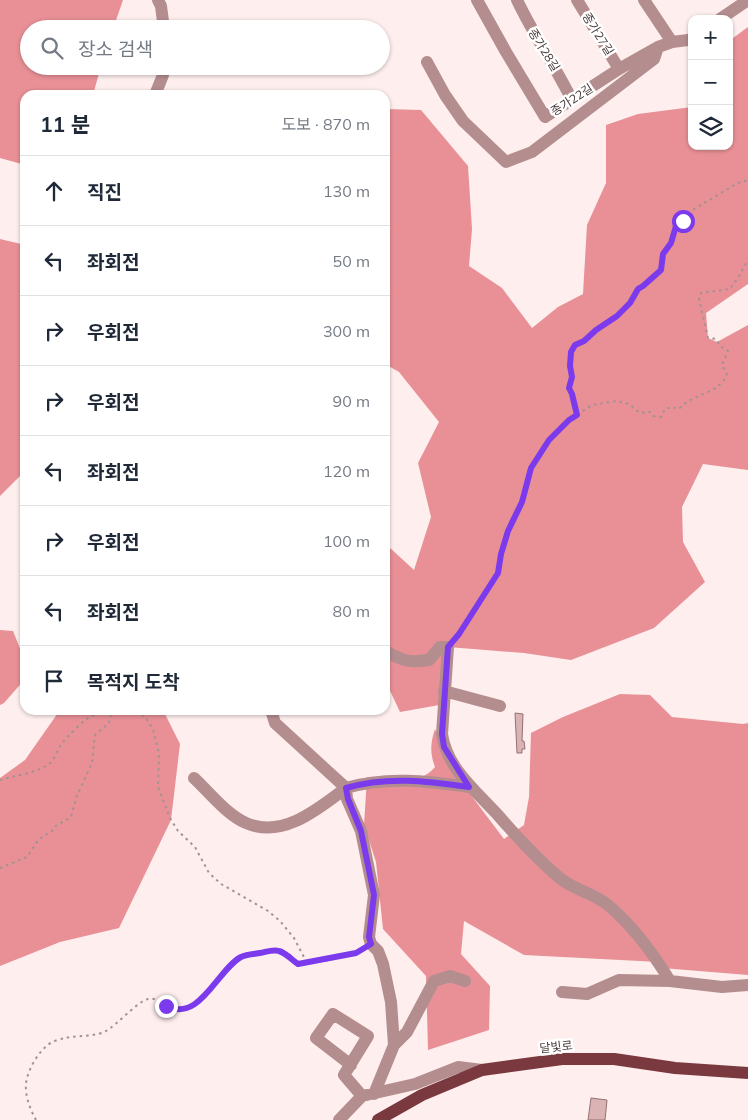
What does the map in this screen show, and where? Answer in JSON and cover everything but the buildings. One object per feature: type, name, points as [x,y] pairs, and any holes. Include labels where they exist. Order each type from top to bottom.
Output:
[{"type":"main road","name":"달빛로","points":[[378,1120],[422,1095],[482,1070],[562,1059],[595,1058],[636,1061],[675,1068],[748,1073]]},
{"type":"street","points":[[158,0],[161,6],[163,20]]},
{"type":"street","name":"종가22길","points":[[477,0],[545,117],[619,69],[658,47],[672,42],[688,40]]},
{"type":"street","name":"종가28길","points":[[517,0],[528,23],[557,69],[572,100]]},
{"type":"street","name":"종가27길","points":[[577,0],[619,69]]},
{"type":"street","points":[[644,0],[672,42]]},
{"type":"street","points":[[726,15],[748,0]]},
{"type":"street","points":[[427,62],[445,95],[463,122],[506,162],[532,152],[557,134],[654,59],[658,47]]},
{"type":"street","points":[[157,90],[163,75]]},
{"type":"street","points":[[390,654],[404,661],[415,662],[429,660],[440,647],[448,647],[442,734],[444,747],[469,787],[523,843],[563,880],[606,903],[626,921],[642,938],[670,981]]},
{"type":"street","points":[[444,691],[500,706]]},
{"type":"street","points":[[273,715],[275,723],[346,788],[348,799],[361,831],[374,895],[369,937],[371,944],[378,952],[387,979],[391,1002],[394,1045]]},
{"type":"street","points":[[194,778],[231,814],[246,823],[264,827],[296,822],[316,811],[346,788],[364,783],[419,780],[469,787]]},
{"type":"street","points":[[339,1120],[368,1095],[394,1045],[407,1032],[434,981],[450,976],[465,981]]},
{"type":"street","points":[[562,992],[587,994],[619,980],[670,981],[722,987],[748,985]]},
{"type":"street","points":[[351,1064],[344,1075],[368,1095]]},
{"type":"street","points":[[368,1095],[414,1084],[458,1067],[482,1070]]},
{"type":"path","points":[[577,415],[569,388],[572,377],[570,366],[571,352],[575,345],[584,341],[596,330],[617,316],[630,303],[638,289],[661,270],[663,254],[671,243],[676,226],[683,221],[689,212],[738,183],[748,180]]},
{"type":"path","points":[[448,647],[459,634],[498,573],[508,531],[522,502],[531,468],[549,440],[569,420],[592,405],[616,401],[629,404],[640,413],[650,412],[653,416],[661,417],[665,409],[672,407],[679,409],[685,402],[707,394],[724,382],[727,374],[722,365],[728,351],[720,346],[716,339],[708,338],[699,299],[700,294],[730,289],[748,260]]},
{"type":"path","points":[[0,780],[39,770],[51,762],[55,752],[64,740],[78,727],[91,716],[98,715]]},
{"type":"path","points":[[0,868],[27,857],[39,839],[71,817],[76,798],[92,763],[95,735],[109,723],[111,715]]},
{"type":"path","points":[[142,715],[153,729],[159,753],[158,787],[170,818],[178,831],[195,847],[209,873],[221,884],[280,921],[294,938],[307,963]]},
{"type":"path","points":[[36,1120],[30,1106],[26,1085],[28,1076],[38,1056],[49,1044],[65,1038],[105,1032],[149,998],[154,998],[172,1009],[183,1010],[205,994],[235,962],[247,955],[274,950],[281,952],[298,964],[356,953],[371,944]]},
{"type":"shaded area","points":[[0,0],[123,0],[116,20],[20,20],[20,75],[99,75],[94,90],[20,90],[20,164],[0,158]]},
{"type":"shaded area","points":[[748,27],[748,284],[706,313],[708,338],[717,342],[748,325],[748,470],[703,464],[682,507],[683,542],[705,582],[654,628],[571,660],[524,653],[448,647],[445,704],[400,712],[390,691],[390,548],[414,570],[431,517],[418,463],[439,422],[399,372],[390,367],[390,109],[421,110],[468,166],[472,229],[469,266],[502,288],[532,328],[558,307],[583,294],[587,225],[606,183],[606,125],[638,114],[688,108],[688,150],[733,150],[733,38]]},
{"type":"shaded area","points":[[0,239],[20,244],[20,476],[0,496]]},
{"type":"shaded area","points":[[0,630],[13,631],[20,648],[20,685],[0,705]]},
{"type":"shaded area","points":[[620,694],[650,695],[672,717],[748,723],[748,975],[662,968],[659,962],[524,955],[464,921],[461,954],[490,986],[489,1030],[428,1050],[426,976],[383,929],[376,862],[364,825],[367,777],[403,780],[421,777],[428,773],[435,767],[431,748],[435,729],[452,770],[504,839],[524,825],[529,797],[531,733],[563,717]]},
{"type":"shaded area","points":[[56,715],[166,715],[180,744],[171,820],[119,928],[60,942],[0,966],[0,778],[25,760]]},
{"type":"route","points":[[166,1006],[172,1009],[183,1010],[192,1005],[235,962],[247,955],[274,950],[281,952],[298,964],[356,953],[371,944],[369,937],[374,895],[361,831],[348,799],[346,788],[364,783],[419,780],[469,787],[444,747],[442,734],[448,647],[459,634],[475,606],[498,573],[508,531],[522,502],[531,468],[549,440],[569,420],[577,415],[569,388],[572,377],[570,366],[571,352],[575,345],[584,341],[596,330],[617,316],[630,303],[638,289],[661,270],[663,254],[671,243],[676,226],[683,221]]}]
